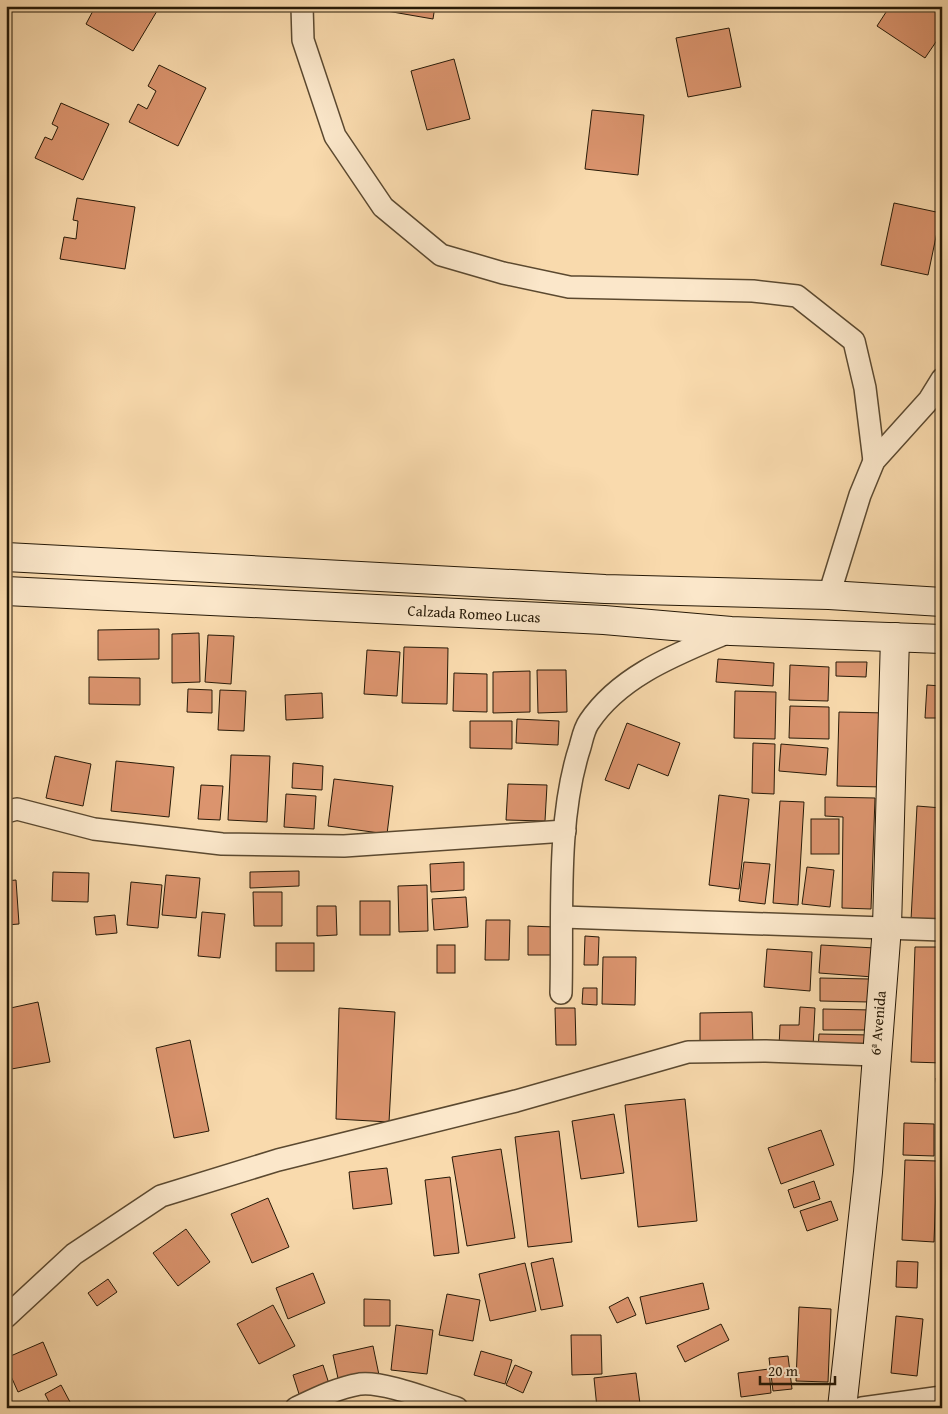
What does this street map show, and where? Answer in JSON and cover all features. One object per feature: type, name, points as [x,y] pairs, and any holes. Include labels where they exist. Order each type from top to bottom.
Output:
[{"type":"street","points":[[302,6],[303,40],[335,136],[383,207],[441,255],[503,273],[569,287],[753,291],[796,296],[854,341],[865,388],[874,461]]},
{"type":"street","points":[[829,594],[860,495],[874,461],[929,400],[942,379]]},
{"type":"street","points":[[6,557],[605,589],[829,594],[942,602]]},
{"type":"street","name":"Calzada Romeo Lucas","points":[[6,591],[604,620],[731,631],[942,639]]},
{"type":"street","points":[[562,993],[565,831],[572,773],[588,723],[616,692],[655,664],[731,631]]},
{"type":"street","name":"6ª Avenida","points":[[842,1408],[868,1172],[875,1055],[887,927],[895,637]]},
{"type":"street","points":[[6,812],[17,809],[94,829],[222,844],[344,846],[565,831]]},
{"type":"street","points":[[563,917],[942,930]]},
{"type":"street","points":[[6,1317],[74,1254],[161,1196],[278,1160],[516,1101],[688,1052],[766,1051],[875,1055]]},
{"type":"street","points":[[296,1408],[332,1391],[362,1384],[391,1388],[457,1408]]},
{"type":"street","points":[[862,1408],[942,1397]]},
{"type":"building","points":[[105,6],[160,6],[133,51],[86,24],[95,7],[102,11]]},
{"type":"building","points":[[381,6],[435,6],[433,19],[381,10]]},
{"type":"building","points":[[630,6],[653,6],[652,11]]},
{"type":"building","points":[[890,6],[942,6],[942,33],[925,58],[877,26]]},
{"type":"building","points":[[729,28],[741,87],[688,97],[676,38]]},
{"type":"building","points":[[454,59],[470,119],[427,130],[411,71]]},
{"type":"building","points":[[159,65],[206,88],[178,146],[129,122],[138,104],[147,109],[156,91],[148,86]]},
{"type":"building","points":[[61,103],[109,124],[83,180],[35,158],[45,137],[52,140],[58,127],[52,124]]},
{"type":"building","points":[[592,110],[644,115],[638,175],[585,169]]},
{"type":"building","points":[[77,198],[135,207],[125,269],[60,259],[64,237],[76,239],[78,221],[73,220]]},
{"type":"building","points":[[894,203],[941,213],[928,275],[881,265]]},
{"type":"building","points":[[159,629],[159,659],[98,660],[98,630]]},
{"type":"building","points":[[199,633],[200,682],[172,683],[172,634]]},
{"type":"building","points":[[208,635],[234,636],[231,684],[205,682]]},
{"type":"building","points":[[404,647],[448,648],[447,704],[402,703]]},
{"type":"building","points":[[367,650],[400,652],[397,696],[364,694]]},
{"type":"building","points":[[718,659],[774,663],[773,686],[716,682]]},
{"type":"building","points":[[836,662],[867,662],[866,677],[836,676]]},
{"type":"building","points":[[790,665],[829,667],[828,701],[789,700]]},
{"type":"building","points":[[537,670],[566,670],[567,712],[538,713]]},
{"type":"building","points":[[530,671],[530,712],[493,713],[493,672]]},
{"type":"building","points":[[454,673],[487,674],[487,712],[453,711]]},
{"type":"building","points":[[89,677],[140,678],[140,705],[89,704]]},
{"type":"building","points":[[927,685],[942,686],[942,718],[925,718]]},
{"type":"building","points":[[188,689],[212,690],[212,713],[187,712]]},
{"type":"building","points":[[220,690],[246,691],[244,731],[218,730]]},
{"type":"building","points":[[735,691],[776,692],[775,739],[734,738]]},
{"type":"building","points":[[322,693],[323,718],[286,720],[285,695]]},
{"type":"building","points":[[790,706],[829,707],[829,739],[789,738]]},
{"type":"building","points":[[839,712],[887,713],[884,787],[837,786]]},
{"type":"building","points":[[517,719],[559,721],[558,745],[516,743]]},
{"type":"building","points":[[470,721],[512,721],[512,749],[470,748]]},
{"type":"building","points":[[627,723],[680,743],[668,776],[638,764],[629,789],[605,780]]},
{"type":"building","points":[[753,743],[775,744],[774,794],[752,793]]},
{"type":"building","points":[[781,744],[828,748],[826,775],[779,771]]},
{"type":"building","points":[[231,755],[270,756],[267,822],[228,820]]},
{"type":"building","points":[[55,756],[91,764],[83,806],[46,798]]},
{"type":"building","points":[[116,761],[174,767],[169,817],[111,811]]},
{"type":"building","points":[[293,763],[323,766],[322,790],[292,788]]},
{"type":"building","points":[[334,779],[393,786],[387,834],[328,826]]},
{"type":"building","points":[[508,784],[547,785],[545,821],[506,820]]},
{"type":"building","points":[[201,785],[223,786],[220,820],[198,819]]},
{"type":"building","points":[[286,794],[316,796],[314,829],[284,827]]},
{"type":"building","points":[[719,795],[749,799],[739,889],[709,885]]},
{"type":"building","points":[[825,797],[875,798],[871,909],[842,908],[843,817],[825,816]]},
{"type":"building","points":[[780,801],[804,802],[798,905],[773,903]]},
{"type":"building","points":[[917,806],[942,808],[942,921],[911,920]]},
{"type":"building","points":[[811,819],[839,819],[839,854],[811,854]]},
{"type":"building","points":[[464,862],[464,890],[431,892],[430,864]]},
{"type":"building","points":[[744,862],[770,864],[765,904],[739,901]]},
{"type":"building","points":[[807,867],[834,870],[830,907],[802,904]]},
{"type":"building","points":[[299,871],[299,886],[250,888],[250,872]]},
{"type":"building","points":[[53,872],[89,873],[88,902],[52,901]]},
{"type":"building","points":[[166,875],[200,878],[196,918],[162,915]]},
{"type":"building","points":[[16,880],[19,924],[6,925],[6,881]]},
{"type":"building","points":[[131,882],[162,885],[158,928],[127,925]]},
{"type":"building","points":[[427,885],[428,931],[399,932],[398,886]]},
{"type":"building","points":[[253,892],[282,892],[282,926],[254,926]]},
{"type":"building","points":[[466,897],[468,927],[434,930],[432,899]]},
{"type":"building","points":[[360,901],[390,901],[390,935],[360,935]]},
{"type":"building","points":[[317,906],[336,906],[337,935],[317,936]]},
{"type":"building","points":[[202,912],[225,914],[220,958],[198,956]]},
{"type":"building","points":[[115,915],[117,933],[96,935],[94,917]]},
{"type":"building","points":[[486,920],[510,920],[509,960],[485,960]]},
{"type":"building","points":[[528,926],[555,927],[555,955],[528,955]]},
{"type":"building","points":[[585,936],[599,937],[598,965],[584,965]]},
{"type":"building","points":[[276,943],[314,943],[314,971],[276,971]]},
{"type":"building","points":[[437,945],[455,945],[455,973],[437,973]]},
{"type":"building","points":[[821,945],[875,948],[873,977],[819,973]]},
{"type":"building","points":[[915,947],[942,947],[942,1063],[911,1062]]},
{"type":"building","points":[[767,949],[812,952],[810,991],[764,987]]},
{"type":"building","points":[[603,957],[636,957],[635,1005],[602,1004]]},
{"type":"building","points":[[820,978],[870,979],[869,1002],[820,1001]]},
{"type":"building","points":[[583,988],[597,988],[597,1005],[582,1004]]},
{"type":"building","points":[[38,1002],[50,1062],[6,1070],[6,1009]]},
{"type":"building","points":[[800,1007],[815,1008],[813,1047],[779,1047],[780,1025],[799,1025]]},
{"type":"building","points":[[339,1008],[395,1012],[389,1122],[336,1119]]},
{"type":"building","points":[[555,1008],[575,1008],[576,1045],[556,1045]]},
{"type":"building","points":[[823,1009],[872,1010],[872,1030],[823,1030]]},
{"type":"building","points":[[752,1012],[753,1045],[700,1046],[700,1013]]},
{"type":"building","points":[[819,1034],[871,1035],[870,1050],[818,1050]]},
{"type":"building","points":[[190,1040],[209,1131],[174,1138],[156,1048]]},
{"type":"building","points":[[936,1078],[942,1078],[942,1112],[939,1113]]},
{"type":"building","points":[[685,1099],[697,1221],[638,1227],[625,1105]]},
{"type":"building","points":[[614,1114],[624,1173],[581,1179],[572,1121]]},
{"type":"building","points":[[904,1123],[934,1124],[934,1156],[903,1155]]},
{"type":"building","points":[[821,1130],[834,1165],[781,1184],[768,1148]]},
{"type":"building","points":[[559,1131],[572,1242],[528,1247],[515,1137]]},
{"type":"building","points":[[501,1149],[515,1238],[467,1246],[452,1157]]},
{"type":"building","points":[[905,1160],[937,1161],[934,1242],[902,1240]]},
{"type":"building","points":[[387,1168],[392,1204],[353,1209],[349,1172]]},
{"type":"building","points":[[450,1177],[459,1253],[434,1256],[425,1180]]},
{"type":"building","points":[[814,1181],[820,1199],[794,1208],[788,1190]]},
{"type":"building","points":[[268,1198],[289,1247],[252,1263],[231,1214]]},
{"type":"building","points":[[831,1201],[838,1220],[807,1231],[800,1211]]},
{"type":"building","points":[[186,1229],[210,1262],[178,1286],[153,1253]]},
{"type":"building","points":[[553,1258],[563,1306],[541,1310],[531,1263]]},
{"type":"building","points":[[897,1261],[918,1262],[917,1288],[896,1287]]},
{"type":"building","points":[[525,1263],[536,1311],[490,1321],[479,1274]]},
{"type":"building","points":[[313,1273],[325,1303],[288,1319],[276,1288]]},
{"type":"building","points":[[108,1279],[117,1292],[97,1306],[88,1293]]},
{"type":"building","points":[[703,1283],[709,1309],[646,1324],[640,1297]]},
{"type":"building","points":[[447,1294],[480,1300],[473,1341],[439,1335]]},
{"type":"building","points":[[628,1297],[636,1315],[617,1323],[609,1307]]},
{"type":"building","points":[[364,1299],[390,1300],[390,1326],[364,1326]]},
{"type":"building","points":[[273,1305],[295,1346],[259,1364],[237,1324]]},
{"type":"building","points":[[799,1307],[831,1309],[828,1382],[796,1381]]},
{"type":"building","points":[[896,1316],[923,1319],[917,1376],[891,1373]]},
{"type":"building","points":[[721,1324],[729,1340],[685,1362],[677,1346]]},
{"type":"building","points":[[396,1325],[433,1330],[427,1374],[391,1370]]},
{"type":"building","points":[[571,1335],[601,1335],[602,1374],[572,1375]]},
{"type":"building","points":[[43,1342],[57,1375],[18,1392],[6,1365],[6,1358]]},
{"type":"building","points":[[373,1346],[379,1375],[339,1383],[333,1355]]},
{"type":"building","points":[[481,1351],[512,1360],[505,1384],[474,1375]]},
{"type":"building","points":[[788,1356],[792,1389],[773,1391],[769,1358]]},
{"type":"building","points":[[323,1365],[330,1387],[300,1397],[293,1375]]},
{"type":"building","points":[[515,1365],[532,1372],[523,1393],[506,1385]]},
{"type":"building","points":[[769,1369],[771,1393],[741,1397],[738,1373]]},
{"type":"building","points":[[636,1373],[640,1404],[597,1408],[594,1378]]},
{"type":"building","points":[[61,1385],[70,1402],[59,1408],[52,1408],[45,1394]]}]
